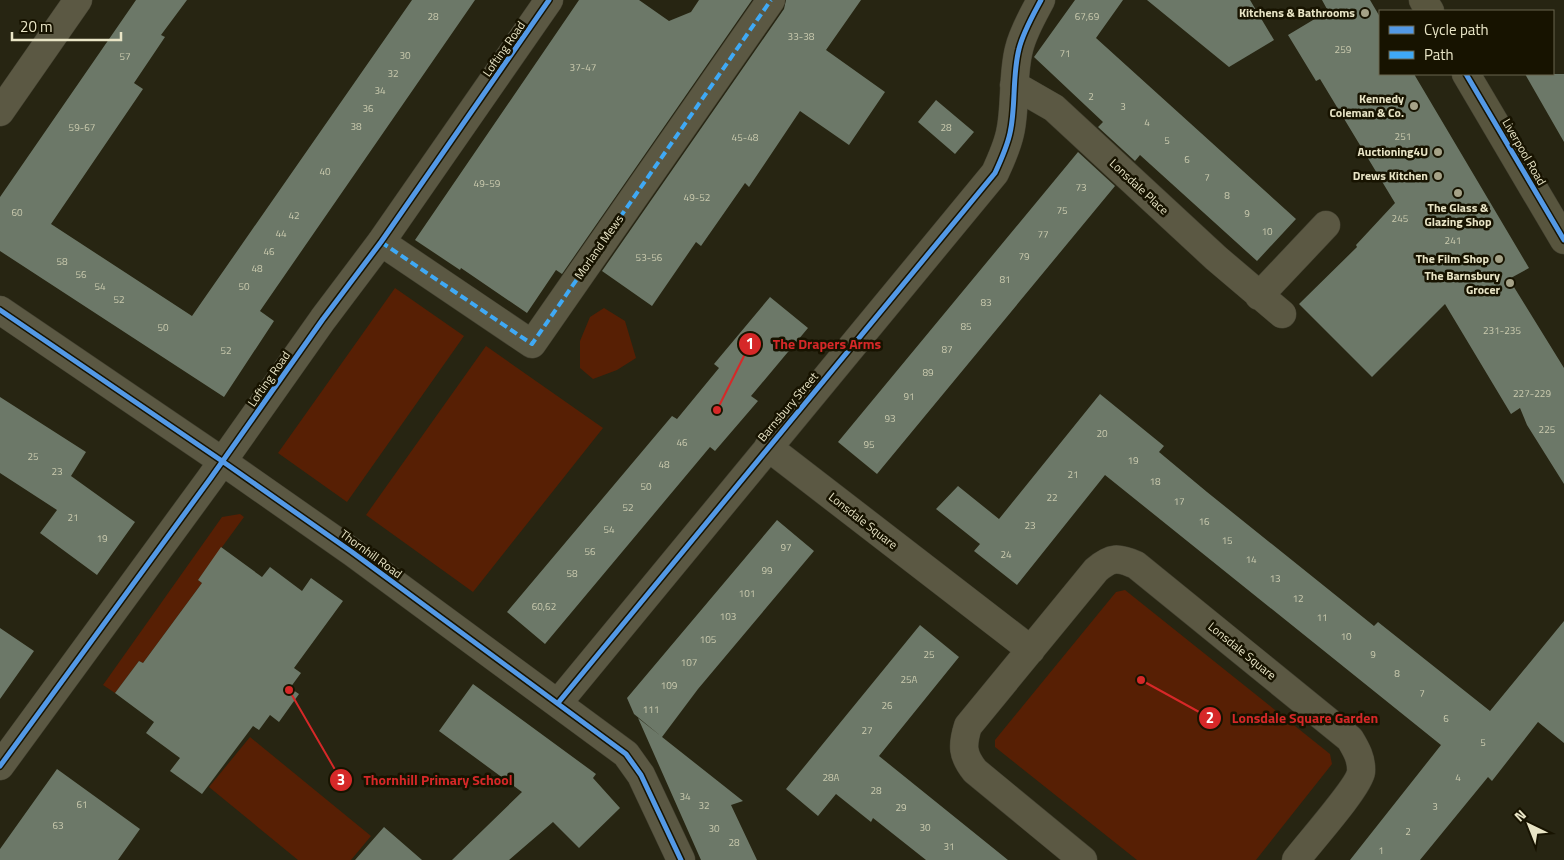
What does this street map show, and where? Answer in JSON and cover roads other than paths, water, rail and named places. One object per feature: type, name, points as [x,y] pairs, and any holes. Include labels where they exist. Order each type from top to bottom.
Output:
[{"type":"main road","name":"Liverpool Road","points":[[1467,75],[1564,240]]},
{"type":"street","points":[[0,112],[78,0]]},
{"type":"street","name":"Lofting Road","points":[[0,766],[381,242],[549,0]]},
{"type":"street","name":"Morland Mews","points":[[381,242],[532,344],[770,0]]},
{"type":"street","name":"Barnsbury Street","points":[[558,703],[995,173],[1011,132],[1014,85],[1019,49],[1032,16],[1041,0]]},
{"type":"street","name":"Lonsdale Place","points":[[1014,85],[1054,108],[1216,258],[1282,314]]},
{"type":"street","points":[[1259,296],[1326,225]]},
{"type":"street","name":"Thornhill Road","points":[[0,310],[352,552],[626,754],[636,766],[681,860]]},
{"type":"street","name":"Lonsdale Square","points":[[768,447],[1031,650]]},
{"type":"street","name":"Lonsdale Square","points":[[1083,860],[975,771],[967,761],[963,742],[968,726],[1096,570],[1106,561],[1122,559],[1136,565],[1350,739],[1359,753],[1361,772],[1353,788],[1296,860]]},
{"type":"place","name":"Kitchens & Bathrooms","points":[[1365,13]]},
{"type":"place","name":"Kennedy Coleman & Co.","points":[[1414,106]]},
{"type":"place","name":"Auctioning4U","points":[[1438,152]]},
{"type":"place","name":"Drews Kitchen","points":[[1438,176]]},
{"type":"place","name":"The Glass & Glazing Shop","points":[[1458,193]]},
{"type":"place","name":"The Film Shop","points":[[1499,259]]},
{"type":"place","name":"The Barnsbury Grocer","points":[[1510,283]]},
{"type":"place","name":"The Drapers Arms","points":[[717,410]]},
{"type":"place","name":"Lonsdale Square Garden","points":[[1141,680]]},
{"type":"place","name":"Thornhill Primary School","points":[[289,690]]}]
